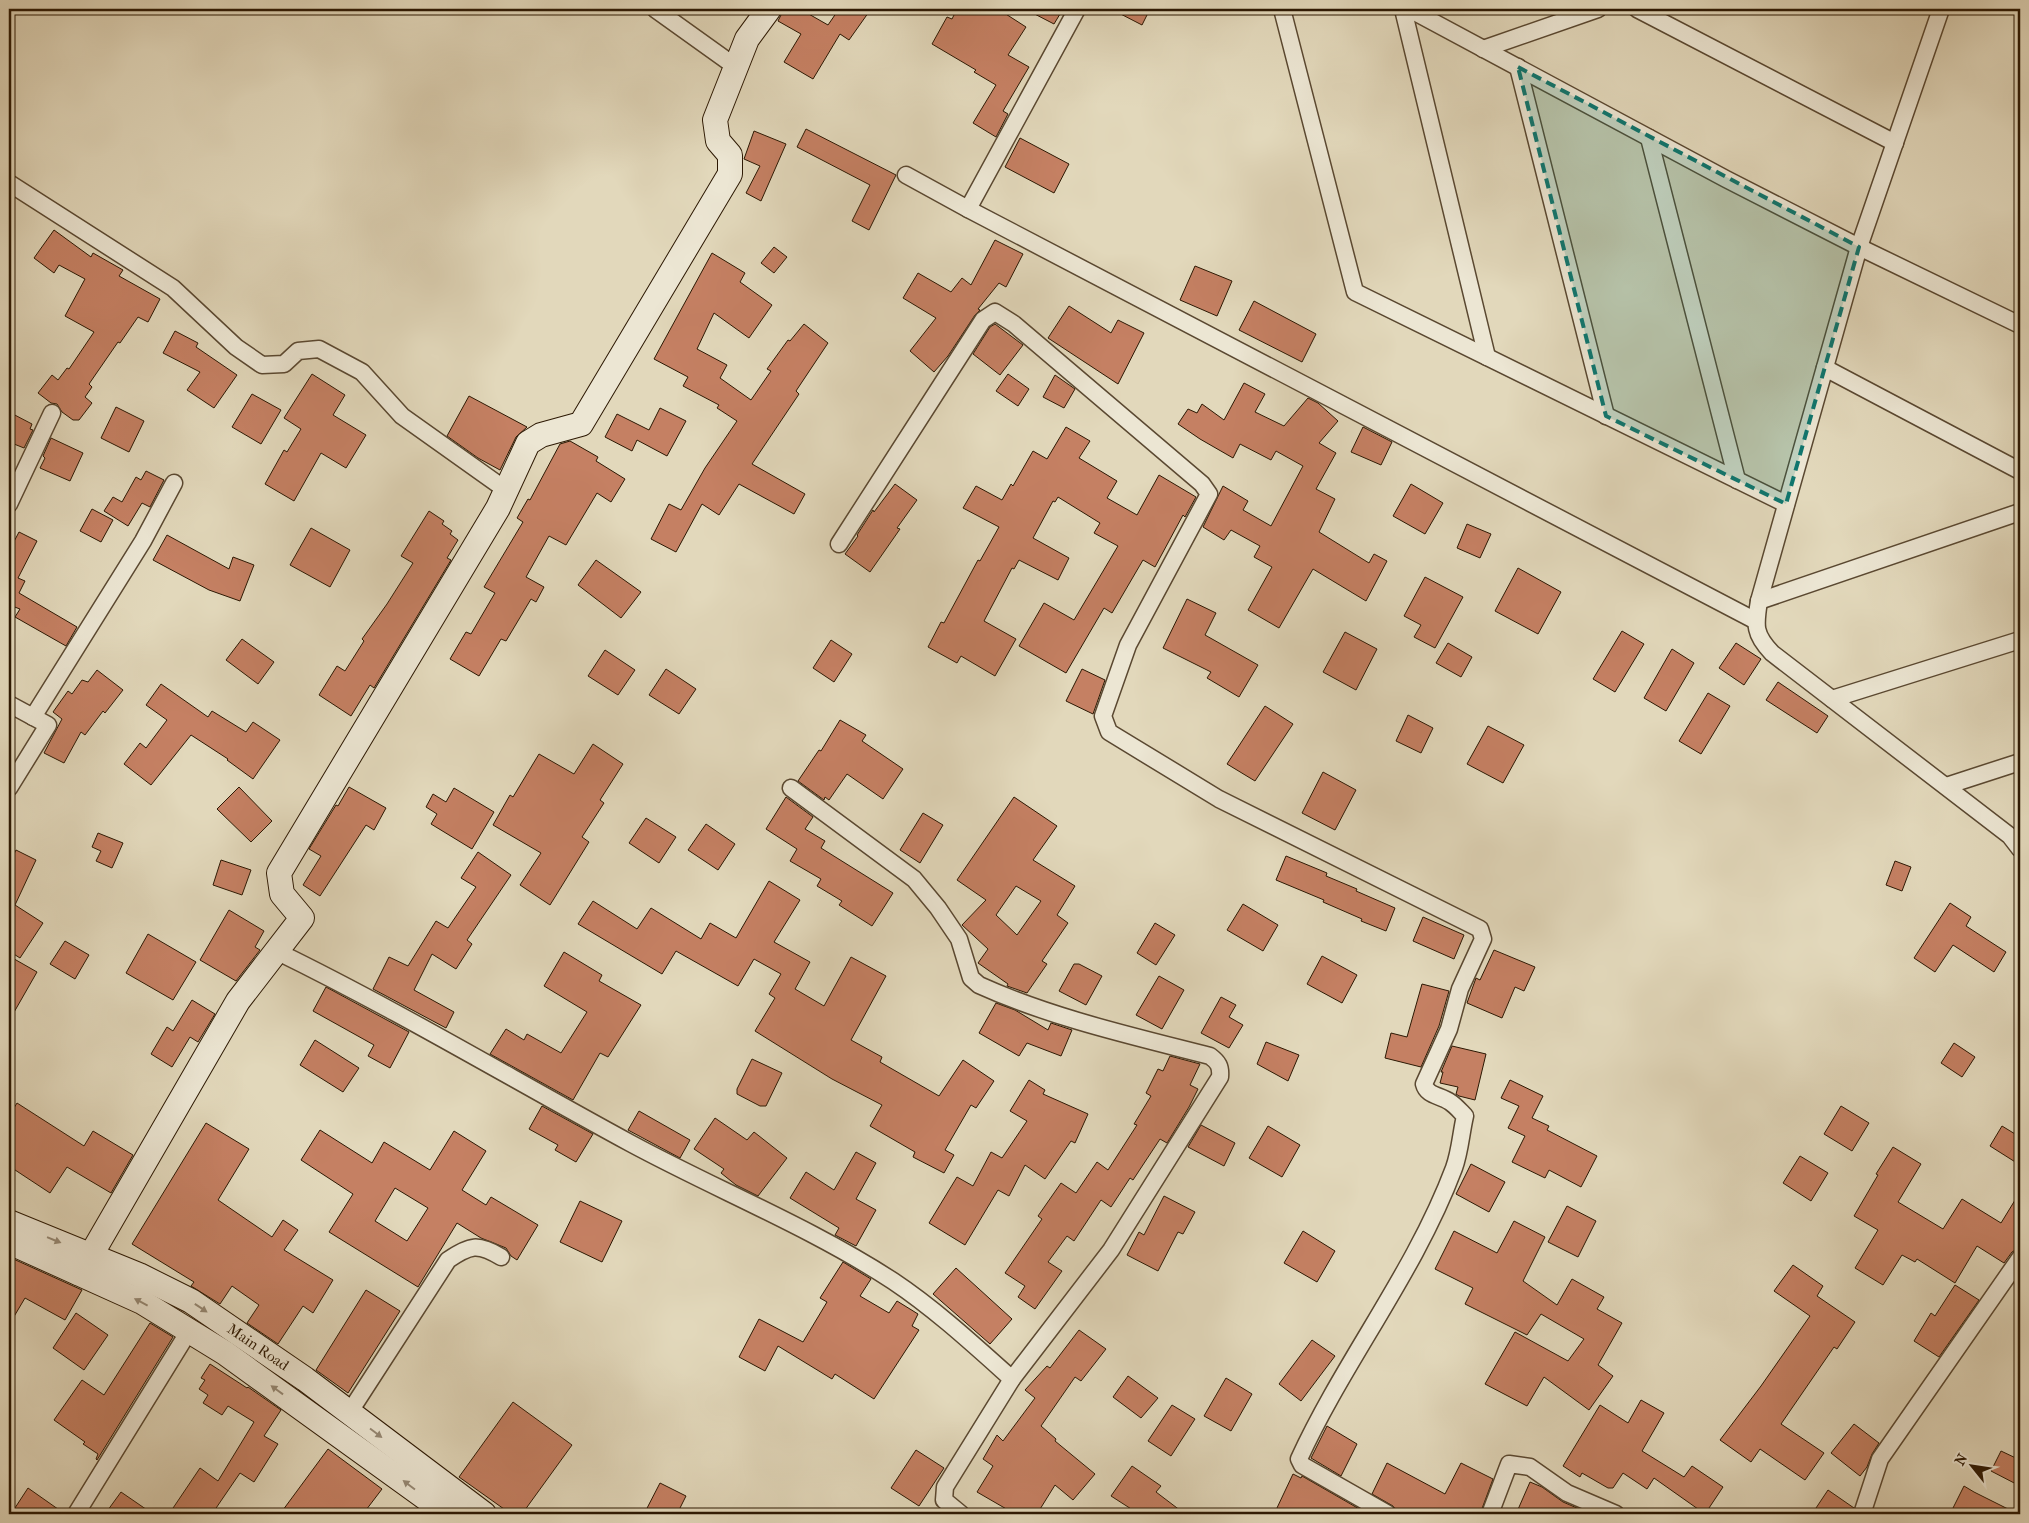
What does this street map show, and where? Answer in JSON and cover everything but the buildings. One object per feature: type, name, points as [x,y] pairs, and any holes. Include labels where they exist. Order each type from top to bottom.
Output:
[{"type":"street","points":[[654,9],[736,67]]},
{"type":"street","points":[[84,1264],[238,1001],[302,918],[282,894],[278,873],[498,508],[528,443],[541,435],[581,424],[730,174],[730,155],[718,141],[715,120],[747,40],[769,9]]},
{"type":"street","points":[[968,209],[1077,9]]},
{"type":"street","points":[[1282,9],[1355,292],[1786,504]]},
{"type":"street","points":[[1403,9],[1487,357]]},
{"type":"street","points":[[1408,9],[1649,138],[1859,247],[2020,325]]},
{"type":"street","points":[[1483,49],[1598,9]]},
{"type":"street","points":[[1638,9],[1895,143]]},
{"type":"street","points":[[1940,9],[1859,247],[1758,601],[1756,620],[1760,640],[1772,653],[2010,836],[2020,849]]},
{"type":"street","points":[[1518,67],[1606,416]]},
{"type":"street","points":[[1649,138],[1737,480]]},
{"type":"street","points":[[906,175],[1756,620]]},
{"type":"street","points":[[9,183],[173,288],[236,347],[262,365],[284,364],[298,351],[319,349],[362,372],[402,416],[506,490]]},
{"type":"street","points":[[839,544],[983,320],[995,312],[1014,324],[1138,428],[1202,484],[1209,494],[1128,645],[1102,716],[1110,732],[1219,798],[1480,929],[1483,939],[1460,989],[1448,1029],[1424,1084],[1425,1089],[1429,1093],[1449,1101],[1465,1116],[1455,1166],[1414,1255],[1324,1408],[1299,1459],[1302,1465],[1388,1514]]},
{"type":"street","points":[[1825,368],[2020,471]]},
{"type":"street","points":[[9,504],[52,414]]},
{"type":"street","points":[[33,717],[143,541],[174,483]]},
{"type":"street","points":[[1758,601],[2020,512]]},
{"type":"street","points":[[1832,699],[2020,640]]},
{"type":"street","points":[[9,704],[48,725],[9,788]]},
{"type":"street","points":[[1946,786],[2020,762]]},
{"type":"street","points":[[790,788],[914,879],[938,908],[959,940],[971,978],[979,985],[1046,1010],[1117,1032],[1210,1056],[1218,1062],[1220,1070],[1220,1077],[1111,1250],[1012,1379],[945,1487],[944,1500],[961,1514]]},
{"type":"street","points":[[276,952],[354,990],[669,1164],[797,1226],[878,1272],[906,1290],[1012,1379]]},
{"type":"street","name":"Main Road","points":[[9,1222],[84,1264],[142,1302],[225,1352],[448,1514]]},
{"type":"street","name":"Main Road","points":[[9,1242],[84,1264],[139,1275],[191,1301],[305,1379],[484,1514]]},
{"type":"street","points":[[350,1413],[448,1260],[466,1248],[486,1248],[502,1257]]},
{"type":"street","points":[[1862,1514],[1880,1459],[2018,1265]]},
{"type":"street","points":[[76,1514],[189,1331]]},
{"type":"street","points":[[1490,1514],[1509,1464],[1530,1467],[1567,1493],[1616,1514]]},
{"type":"highlighted area","points":[[1518,67],[1859,247],[1786,504],[1606,416]]}]
